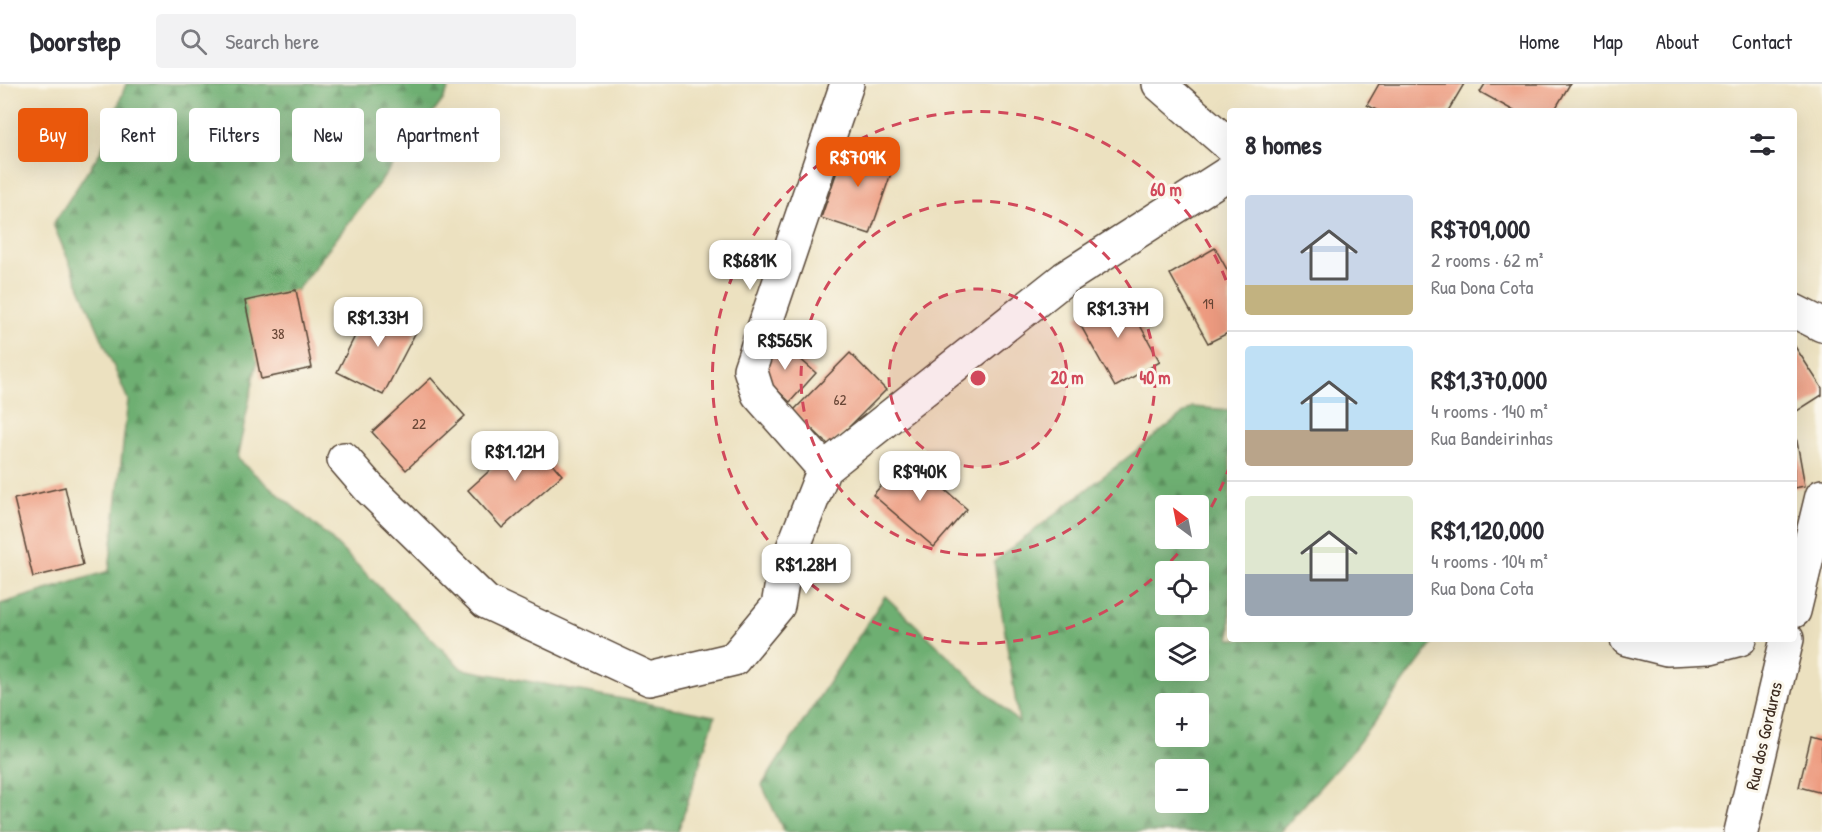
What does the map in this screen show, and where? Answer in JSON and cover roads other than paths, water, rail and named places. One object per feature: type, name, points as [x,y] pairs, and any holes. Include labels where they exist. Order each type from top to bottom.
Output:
[{"type":"street","points":[[824,469],[758,394],[750,369],[846,84]]},
{"type":"street","points":[[1159,84],[1227,143]]},
{"type":"street","points":[[344,459],[369,488],[486,602],[650,679],[734,659],[778,606],[784,571],[824,469],[1065,278],[1227,174]]},
{"type":"street","points":[[1797,312],[1822,325]]},
{"type":"street","points":[[1797,599],[1822,496]]},
{"type":"street","points":[[1639,642],[1667,649],[1710,647],[1729,642]]},
{"type":"street","name":"Rua dos Gorduras","points":[[1741,832],[1786,642]]}]
